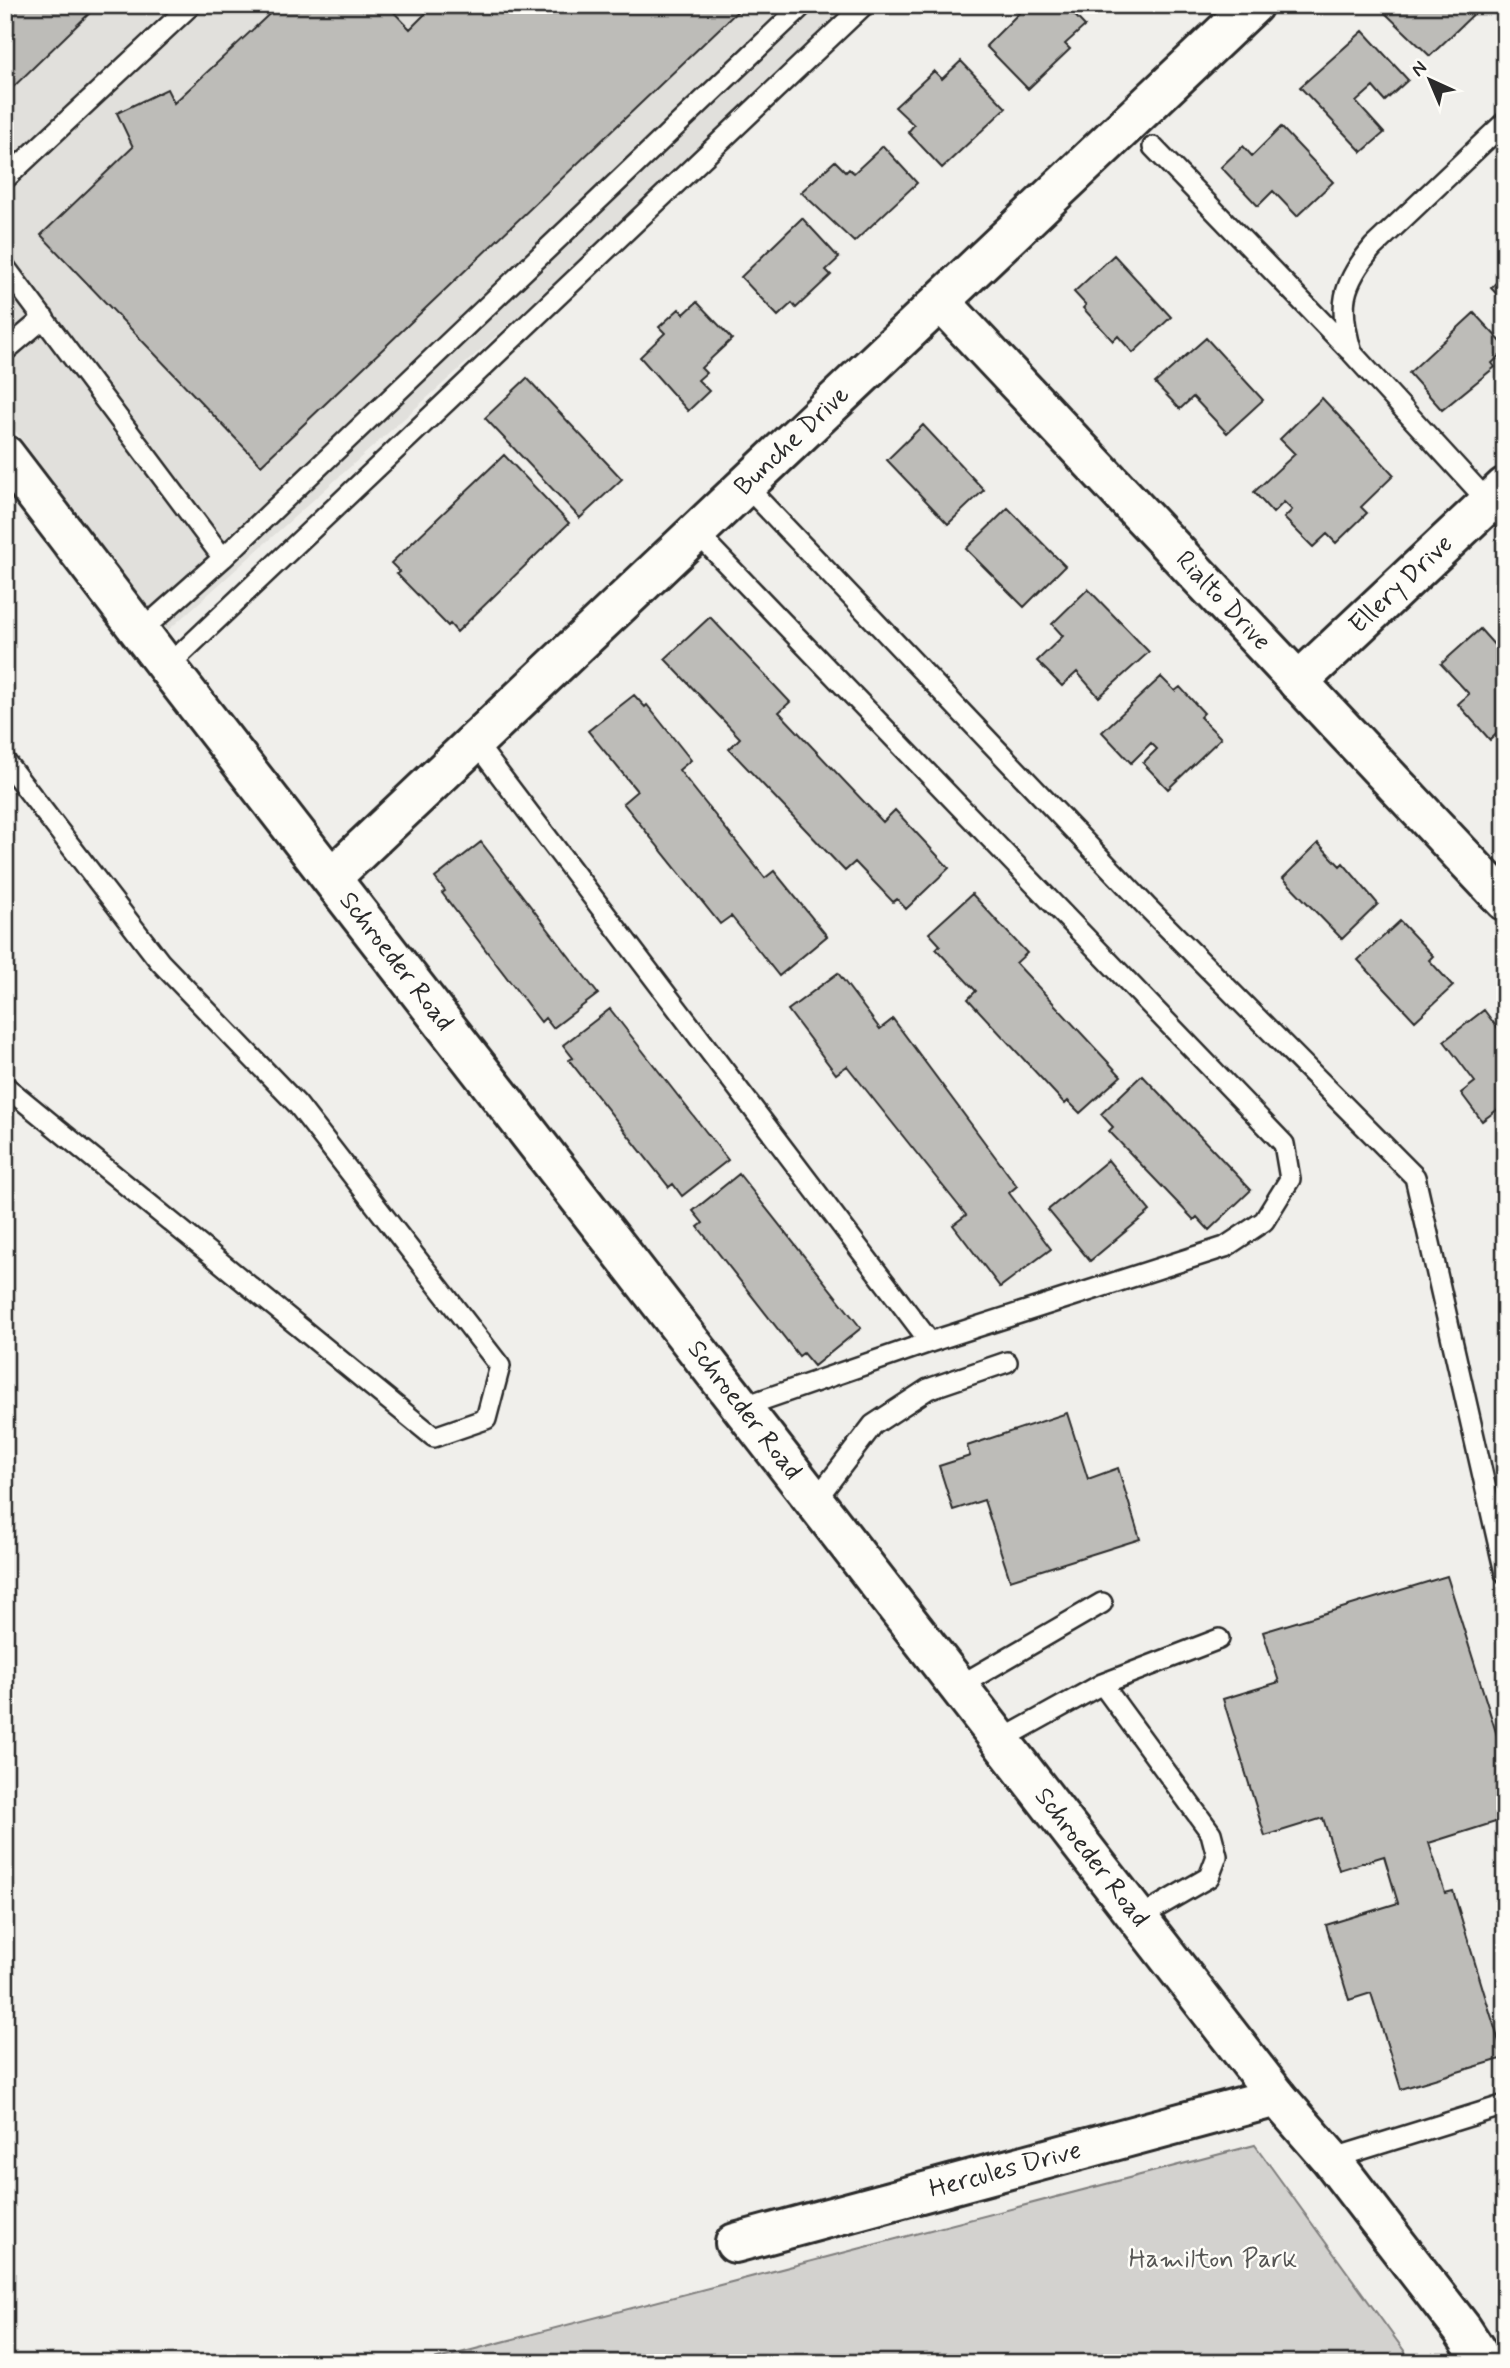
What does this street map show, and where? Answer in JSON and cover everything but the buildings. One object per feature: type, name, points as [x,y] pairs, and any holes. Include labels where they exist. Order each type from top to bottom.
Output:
[{"type":"street","name":"Bunche Drive","points":[[332,877],[1253,5]]},
{"type":"street","name":"Rialto Drive","points":[[941,302],[1505,901]]},
{"type":"street","name":"Schroeder Road","points":[[5,455],[1277,2097],[1331,2159],[1462,2329],[1484,2363]]},
{"type":"street","name":"Ellery Drive","points":[[1298,682],[1499,503]]},
{"type":"street","name":"Hercules Drive","points":[[735,2243],[1277,2097]]},
{"type":"lane","points":[[5,180],[191,5]]},
{"type":"lane","points":[[141,631],[223,558],[803,5]]},
{"type":"lane","points":[[167,667],[864,5]]},
{"type":"lane","points":[[1352,354],[1344,326],[1344,296],[1356,268],[1373,247],[1505,122]]},
{"type":"lane","points":[[1153,147],[1499,503]]},
{"type":"lane","points":[[5,267],[223,558]]},
{"type":"lane","points":[[5,351],[44,318]]},
{"type":"lane","points":[[745,485],[1147,906],[1415,1177],[1505,1573]]},
{"type":"lane","points":[[696,532],[1284,1144],[1290,1179],[1264,1221],[1225,1247],[930,1342],[742,1407]]},
{"type":"lane","points":[[475,742],[930,1342]]},
{"type":"lane","points":[[5,761],[160,962],[297,1104],[500,1366],[486,1419],[434,1437],[5,1086]]},
{"type":"lane","points":[[815,1501],[873,1425],[928,1389],[1007,1362]]},
{"type":"lane","points":[[959,1686],[1102,1603]]},
{"type":"lane","points":[[1001,1740],[1102,1684],[1219,1639]]},
{"type":"lane","points":[[1102,1684],[1211,1833],[1217,1856],[1209,1877],[1138,1918]]},
{"type":"lane","points":[[1331,2159],[1505,2105]]},
{"type":"shaded area","points":[[5,5],[865,5],[165,633],[5,417]]},
{"type":"green space","name":"Hamilton Park","points":[[1255,2145],[1413,2363],[422,2363]]}]
